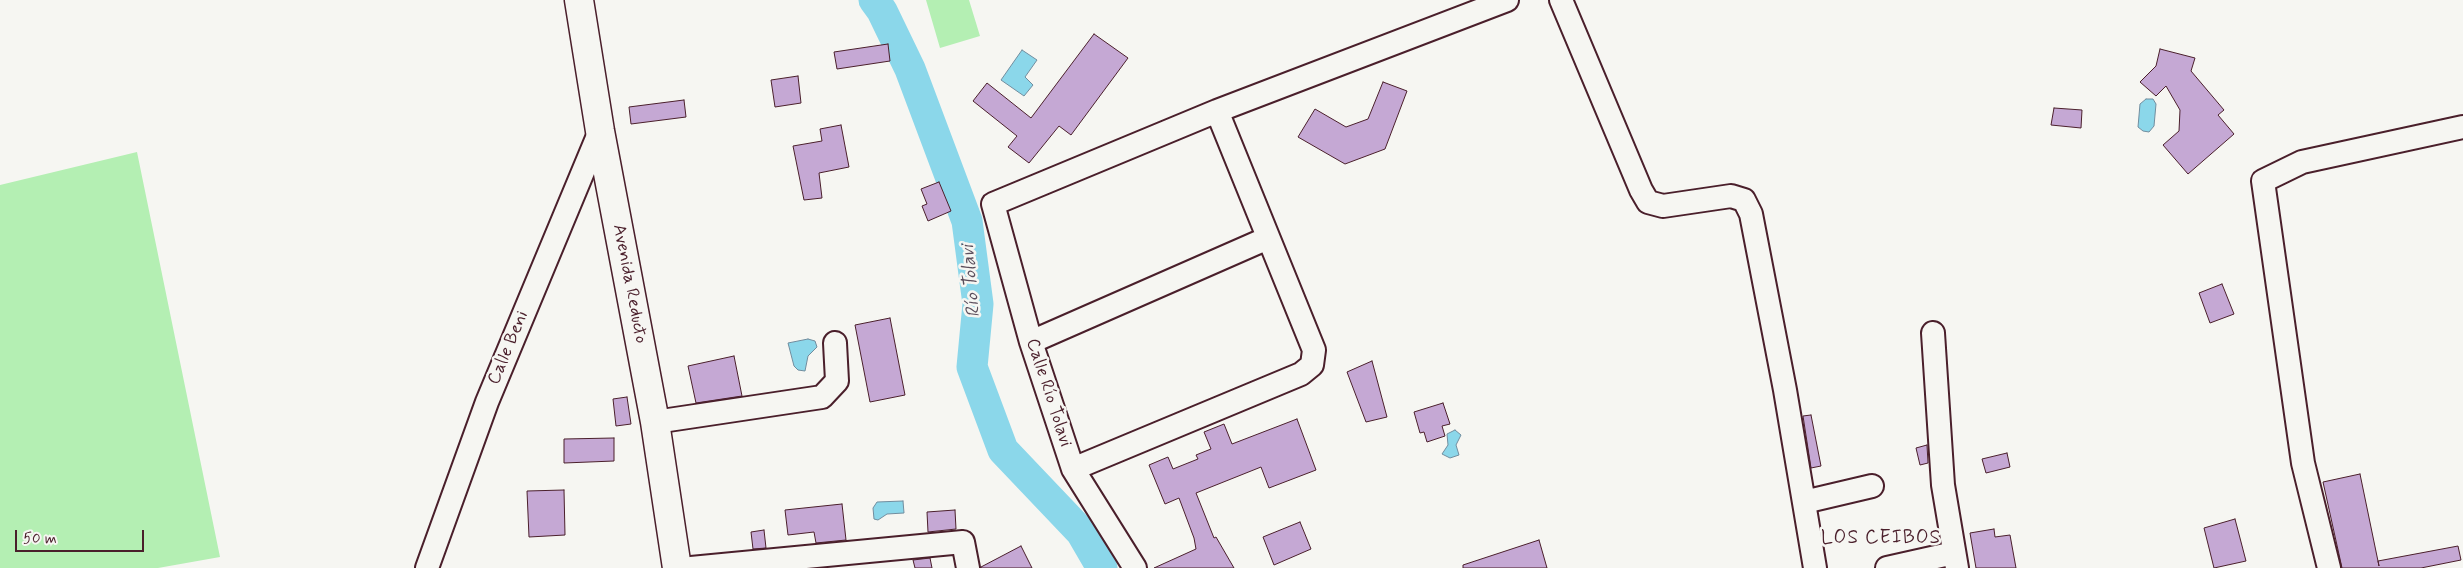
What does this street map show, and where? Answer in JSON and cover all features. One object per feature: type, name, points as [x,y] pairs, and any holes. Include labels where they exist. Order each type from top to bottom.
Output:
[{"type":"main road","name":"Avenida Reducto","points":[[578,0],[600,131],[655,422],[677,568]]},
{"type":"street","points":[[1074,469],[1302,374],[1312,365],[1314,350],[1217,111],[1507,0]]},
{"type":"street","points":[[1561,0],[1641,190],[1648,202],[1663,206],[1731,196],[1744,200],[1751,214],[1785,390],[1815,568]]},
{"type":"street","name":"Calle Río Tolavi","points":[[1135,568],[1074,469],[1031,342],[993,204],[1217,111]]},
{"type":"street","points":[[2329,568],[2303,463],[2263,181],[2302,162],[2463,127]]},
{"type":"street","name":"Calle Beni","points":[[427,568],[487,402],[600,131]]},
{"type":"street","points":[[1031,342],[1268,238]]},
{"type":"street","points":[[1887,568],[1956,560],[1942,485],[1933,333]]},
{"type":"street","points":[[655,422],[822,397],[837,381],[835,344]]},
{"type":"street","points":[[1804,502],[1872,486]]},
{"type":"street","points":[[691,568],[963,542],[968,568]]},
{"type":"green space","points":[[926,0],[969,0],[980,36],[940,48]]},
{"type":"green space","points":[[137,152],[220,557],[158,568],[0,568],[0,185]]},
{"type":"water","points":[[1022,50],[1037,60],[1025,77],[1033,85],[1024,96],[1001,80]]},
{"type":"water","points":[[2146,99],[2153,99],[2156,104],[2154,126],[2149,132],[2143,131],[2138,127],[2140,104]]},
{"type":"water","points":[[808,339],[815,341],[817,347],[808,356],[805,371],[798,370],[794,366],[788,343]]},
{"type":"water","points":[[1455,430],[1461,435],[1456,445],[1459,455],[1450,458],[1442,454],[1448,445],[1447,434]]},
{"type":"water","points":[[903,501],[904,513],[887,514],[878,520],[874,519],[873,508],[877,502]]},
{"type":"building","points":[[1094,34],[1128,58],[1071,135],[1059,126],[1029,163],[1008,147],[1017,136],[973,101],[987,83],[1031,118]]},
{"type":"building","points":[[888,44],[890,61],[837,69],[834,52]]},
{"type":"building","points":[[2160,49],[2195,58],[2191,71],[2224,110],[2218,115],[2234,134],[2188,174],[2163,145],[2179,131],[2180,110],[2166,86],[2156,96],[2140,82],[2156,66]]},
{"type":"building","points":[[798,76],[801,103],[775,107],[771,80]]},
{"type":"building","points":[[1383,82],[1407,91],[1385,149],[1345,164],[1298,137],[1315,109],[1346,127],[1368,119]]},
{"type":"building","points":[[684,100],[686,117],[631,124],[629,107]]},
{"type":"building","points":[[2054,108],[2082,110],[2081,128],[2051,125]]},
{"type":"building","points":[[841,125],[849,167],[819,173],[822,198],[804,200],[793,146],[822,141],[820,129]]},
{"type":"building","points":[[939,182],[951,211],[928,221],[922,206],[927,204],[921,189]]},
{"type":"building","points":[[2222,284],[2234,314],[2210,323],[2199,293]]},
{"type":"building","points":[[890,318],[905,395],[870,402],[855,325]]},
{"type":"building","points":[[734,356],[742,396],[696,403],[688,366]]},
{"type":"building","points":[[1372,361],[1387,417],[1366,422],[1347,372]]},
{"type":"building","points":[[627,397],[631,424],[616,426],[613,399]]},
{"type":"building","points":[[1443,403],[1450,424],[1442,426],[1445,436],[1427,442],[1424,432],[1420,433],[1414,412]]},
{"type":"building","points":[[1811,415],[1821,466],[1811,468],[1803,416]]},
{"type":"building","points":[[1297,419],[1316,470],[1269,488],[1261,467],[1196,493],[1214,538],[1216,537],[1234,568],[1154,568],[1196,549],[1194,538],[1179,498],[1165,504],[1149,465],[1168,457],[1173,469],[1198,459],[1196,455],[1211,449],[1204,432],[1224,424],[1232,444]]},
{"type":"building","points":[[614,438],[614,461],[564,463],[564,439]]},
{"type":"building","points":[[1927,445],[1928,463],[1920,465],[1916,448]]},
{"type":"building","points":[[2007,453],[2010,467],[1986,473],[1982,459]]},
{"type":"building","points":[[2360,474],[2379,566],[2378,561],[2458,546],[2461,560],[2421,568],[2342,568],[2323,482]]},
{"type":"building","points":[[564,490],[565,535],[529,537],[527,491]]},
{"type":"building","points":[[842,504],[846,540],[816,543],[814,532],[788,535],[785,510]]},
{"type":"building","points":[[955,510],[956,529],[928,532],[927,512]]},
{"type":"building","points":[[2235,519],[2246,561],[2214,568],[2204,528]]},
{"type":"building","points":[[1300,522],[1311,549],[1274,565],[1263,537]]},
{"type":"building","points":[[1994,529],[1995,537],[2010,535],[2016,568],[1976,568],[1970,533]]},
{"type":"building","points":[[764,530],[766,548],[753,549],[751,532]]},
{"type":"building","points":[[1539,540],[1547,568],[1463,568],[1463,565]]},
{"type":"building","points":[[1021,546],[1032,568],[981,568],[981,567]]},
{"type":"building","points":[[930,558],[932,568],[915,568],[913,560]]},
{"type":"waterway","name":"Río Tolavi","points":[[874,0],[882,11],[910,69],[967,221],[978,304],[972,367],[1003,450],[1081,532],[1102,568]]},
{"type":"district","name":"LOS CEIBOS","points":[[1881,539]]}]
